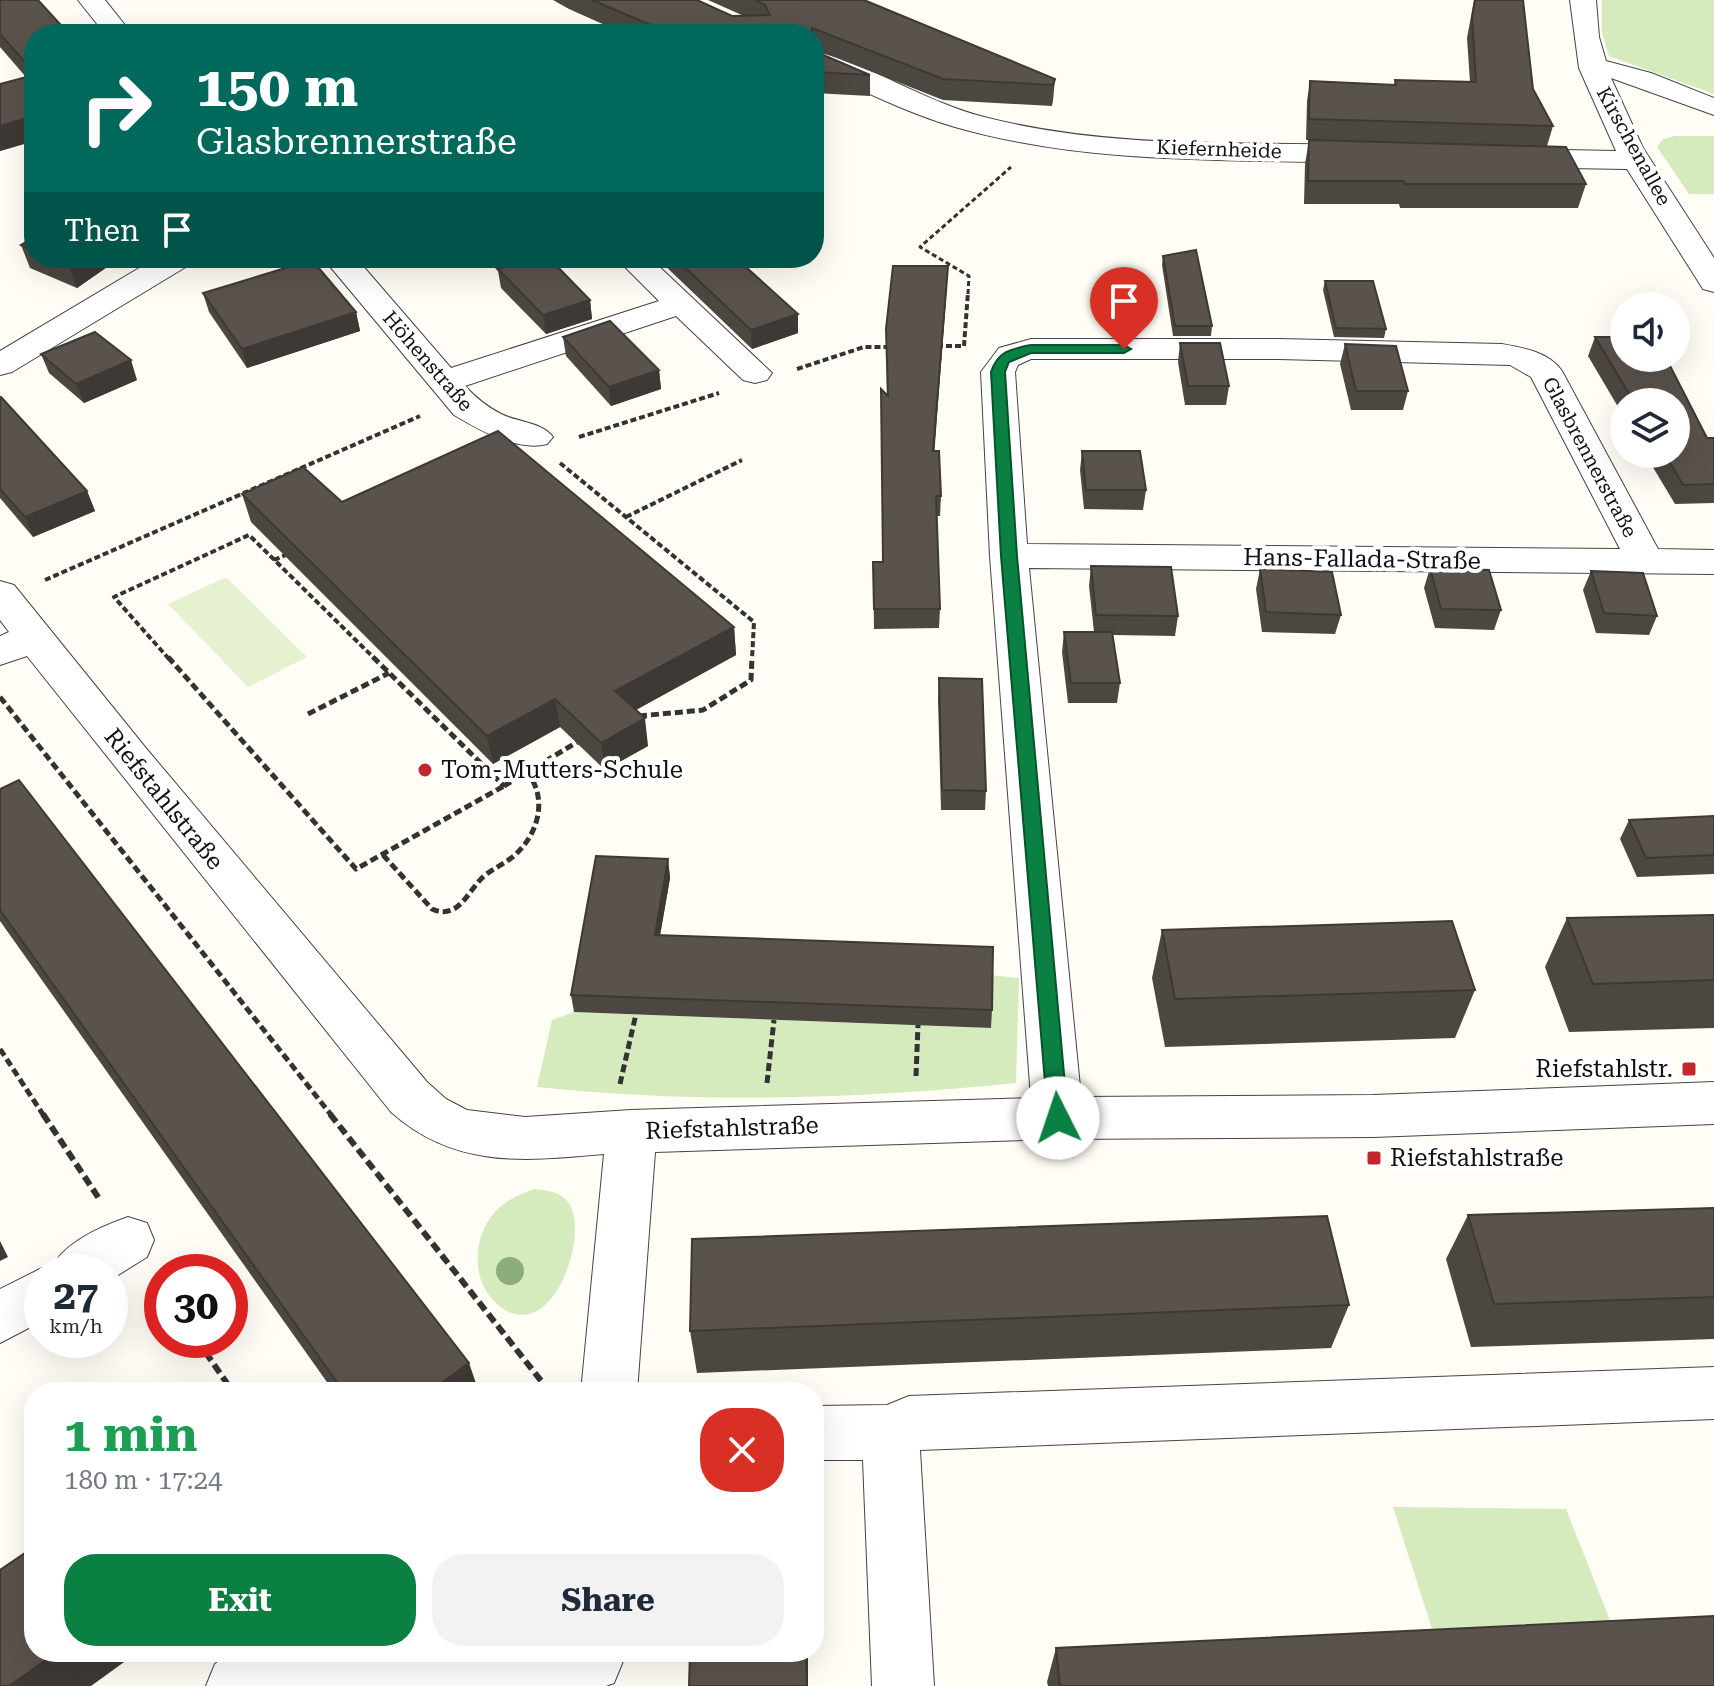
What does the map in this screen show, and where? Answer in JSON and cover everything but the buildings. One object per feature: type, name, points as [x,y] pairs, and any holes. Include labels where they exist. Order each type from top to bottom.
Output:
[{"type":"street","points":[[91,0],[111,24]]},
{"type":"street","name":"Kirschenallee","points":[[1583,0],[1582,29],[1600,92],[1638,160],[1714,282]]},
{"type":"street","name":"Kiefernheide","points":[[824,63],[951,117],[1038,137],[1108,145],[1387,155]]},
{"type":"street","points":[[1593,68],[1634,73],[1693,102],[1714,107]]},
{"type":"street","points":[[1478,157],[1638,160]]},
{"type":"street","points":[[0,365],[161,268]]},
{"type":"street","name":"Höhenstraße","points":[[347,268],[475,415],[544,447]]},
{"type":"street","points":[[643,268],[755,373]]},
{"type":"street","points":[[451,391],[681,304]]},
{"type":"street","name":"Glasbrennerstraße","points":[[1002,360],[1013,353],[1031,349],[1279,349],[1521,357],[1545,371],[1646,562]]},
{"type":"street","points":[[1002,360],[998,372],[1009,556],[1058,1118]]},
{"type":"street","name":"Hans-Fallada-Straße","points":[[1009,556],[1714,562]]},
{"type":"street","name":"Riefstahlstraße","points":[[2,596],[17,645],[130,758],[418,1106],[457,1129],[492,1137],[525,1139],[620,1132],[1058,1118],[1373,1116],[1714,1103]]},
{"type":"street","points":[[609,1382],[620,1132]]},
{"type":"street","points":[[105,1254],[128,1240]]},
{"type":"street","points":[[0,1318],[24,1303]]},
{"type":"street","points":[[824,1433],[890,1432],[909,1423],[1714,1393]]},
{"type":"street","points":[[890,1432],[903,1686]]},
{"type":"street","points":[[237,1686],[263,1666],[591,1666]]},
{"type":"path","points":[[1002,360],[964,346],[969,276],[920,247],[1024,156],[1038,137]]},
{"type":"path","points":[[2,596],[412,419],[451,391]]},
{"type":"path","points":[[544,447],[754,622],[751,680],[703,710],[634,716]]},
{"type":"path","points":[[626,517],[742,460]]},
{"type":"path","points":[[504,786],[249,535],[114,597],[356,869],[504,786],[588,736]]},
{"type":"path","points":[[274,560],[301,548]]},
{"type":"path","points":[[308,714],[389,673]]},
{"type":"path","points":[[0,697],[542,1382]]},
{"type":"path","points":[[383,855],[432,909],[440,913],[451,911],[465,902],[483,877],[515,854],[530,837],[539,814],[540,795],[535,780],[527,772]]},
{"type":"path","points":[[620,1132],[636,1014]]},
{"type":"path","points":[[762,1127],[774,1020]]},
{"type":"path","points":[[0,1049],[128,1240]]},
{"type":"path","points":[[209,1358],[226,1382]]},
{"type":"green space","points":[[1602,0],[1714,0],[1714,94],[1609,56],[1602,32]]},
{"type":"green space","points":[[1714,136],[1714,194],[1689,194],[1657,147],[1663,139]]},
{"type":"green space","points":[[226,577],[307,657],[248,687],[168,604]]},
{"type":"green space","points":[[991,975],[1019,978],[1016,1083],[897,1093],[777,1097],[657,1096],[537,1087],[552,1020],[574,1012],[990,1028]]},
{"type":"green space","points":[[534,1189],[555,1193],[568,1202],[575,1224],[574,1244],[560,1286],[547,1303],[532,1313],[516,1314],[497,1304],[488,1293],[481,1281],[478,1254],[484,1228],[492,1216],[501,1206]]},
{"type":"green space","points":[[1393,1507],[1566,1509],[1611,1623],[1432,1629]]},
{"type":"place","name":"Tom-Mutters-Schule","points":[[425,770]]},
{"type":"place","name":"Riefstahlstr.","points":[[1689,1069]]},
{"type":"place","name":"Riefstahlstraße","points":[[1374,1158]]},
{"type":"route","points":[[1058,1118],[1009,556],[998,372],[1002,360],[1013,353],[1031,349],[1124,349]]}]
